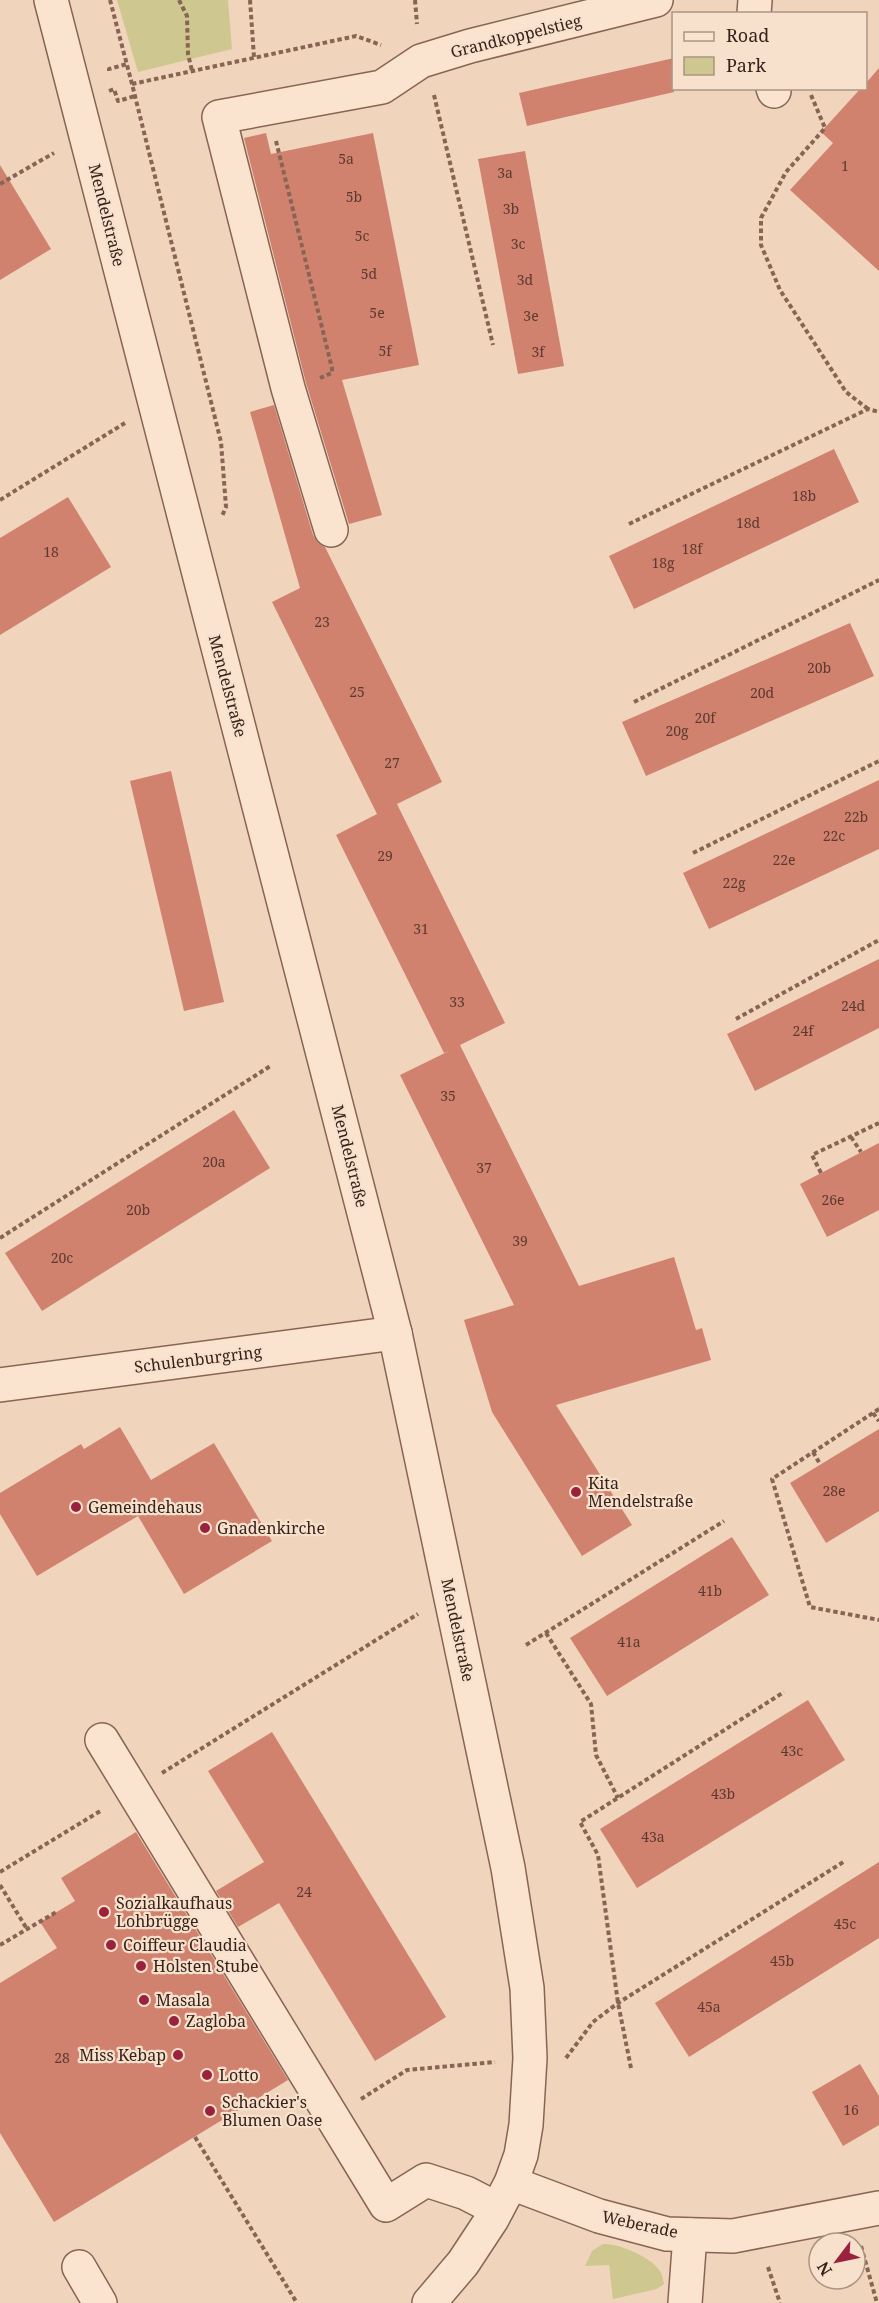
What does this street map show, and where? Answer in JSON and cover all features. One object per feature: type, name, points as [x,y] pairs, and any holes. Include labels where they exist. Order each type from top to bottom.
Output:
[{"type":"street","name":"Mendelstraße","points":[[51,0],[395,1333],[508,1868],[528,1988],[530,2058],[526,2125],[521,2155],[504,2196],[463,2263],[429,2303]]},
{"type":"street","name":"Grandkoppelstieg","points":[[268,107],[382,87],[421,61],[470,46],[656,0]]},
{"type":"street","points":[[268,107],[219,117],[288,388],[331,530]]},
{"type":"street","name":"Schulenburgring","points":[[0,1385],[395,1333]]},
{"type":"street","points":[[102,1740],[333,2116]]},
{"type":"street","name":"Weberade","points":[[333,2116],[386,2205],[426,2180],[466,2193],[504,2196],[599,2216],[667,2234],[733,2236],[865,2210]]},
{"type":"street","points":[[685,2303],[690,2235]]},
{"type":"street","points":[[79,2267],[100,2303]]},
{"type":"path","points":[[110,0],[220,442],[226,507],[222,517]]},
{"type":"path","points":[[179,0],[188,16],[188,54],[192,71]]},
{"type":"path","points":[[250,0],[254,57]]},
{"type":"path","points":[[415,0],[421,61],[436,100],[493,345]]},
{"type":"path","points":[[132,84],[356,36],[421,61]]},
{"type":"path","points":[[127,64],[109,69],[118,101],[135,96]]},
{"type":"path","points":[[100,93],[114,89]]},
{"type":"path","points":[[809,90],[825,128],[786,172],[781,181],[761,218],[761,245],[780,290],[846,392],[868,409],[879,412]]},
{"type":"path","points":[[268,107],[332,368],[332,373],[327,376],[288,388]]},
{"type":"path","points":[[0,184],[86,135]]},
{"type":"path","points":[[0,500],[155,404]]},
{"type":"path","points":[[628,524],[868,409]]},
{"type":"path","points":[[634,702],[879,580]]},
{"type":"path","points":[[693,853],[879,761]]},
{"type":"path","points":[[736,1019],[879,940]]},
{"type":"path","points":[[0,1238],[272,1065]]},
{"type":"path","points":[[821,1173],[812,1155],[879,1123]]},
{"type":"path","points":[[851,1137],[861,1152]]},
{"type":"path","points":[[879,1409],[772,1479],[810,1607],[879,1620]]},
{"type":"path","points":[[873,1413],[879,1421]]},
{"type":"path","points":[[813,1452],[820,1464]]},
{"type":"path","points":[[526,1645],[724,1521]]},
{"type":"path","points":[[0,1872],[450,1594]]},
{"type":"path","points":[[546,1633],[591,1704],[596,1755],[618,1798]]},
{"type":"path","points":[[631,2068],[618,2003],[598,1855],[580,1822],[784,1692]]},
{"type":"path","points":[[333,2116],[407,2070],[530,2058],[563,2062],[593,2022],[618,2003],[845,1861]]},
{"type":"path","points":[[0,1885],[27,1929]]},
{"type":"path","points":[[0,1945],[58,1911]]},
{"type":"path","points":[[195,2137],[297,2303]]},
{"type":"path","points":[[865,2210],[877,2303]]},
{"type":"path","points":[[768,2267],[780,2303]]},
{"type":"green space","points":[[117,0],[228,0],[232,49],[138,72]]},
{"type":"green space","points":[[603,2244],[625,2248],[649,2260],[660,2271],[664,2284],[657,2289],[613,2299],[609,2265],[585,2266],[592,2251]]},
{"type":"building","points":[[672,58],[672,90],[674,92],[527,126],[519,93]]},
{"type":"building","points":[[879,68],[879,271],[790,190],[833,143],[821,132],[859,90],[867,90],[867,82]]},
{"type":"building","points":[[266,133],[271,154],[373,133],[419,365],[342,380],[382,515],[349,524],[306,383],[244,138]]},
{"type":"building","points":[[525,151],[564,366],[518,374],[478,159]]},
{"type":"building","points":[[0,165],[51,249],[0,280]]},
{"type":"building","points":[[274,405],[313,535],[318,543],[325,547],[442,782],[397,804],[505,1023],[460,1045],[579,1286],[674,1257],[696,1330],[702,1328],[711,1360],[556,1405],[632,1525],[582,1556],[492,1412],[464,1320],[514,1305],[400,1075],[449,1051],[444,1053],[336,835],[377,814],[272,602],[300,588],[250,412]]},
{"type":"building","points":[[834,449],[859,502],[634,609],[609,556]]},
{"type":"building","points":[[68,497],[111,567],[0,635],[0,538]]},
{"type":"building","points":[[850,623],[874,676],[646,776],[622,722]]},
{"type":"building","points":[[171,771],[224,1002],[184,1011],[130,781]]},
{"type":"building","points":[[879,780],[879,849],[709,929],[683,873]]},
{"type":"building","points":[[879,959],[879,1028],[755,1091],[727,1034]]},
{"type":"building","points":[[234,1110],[270,1168],[42,1311],[5,1253]]},
{"type":"building","points":[[879,1143],[879,1210],[827,1237],[800,1184]]},
{"type":"building","points":[[120,1427],[151,1480],[214,1443],[272,1541],[184,1594],[138,1516],[37,1576],[0,1514],[0,1493],[81,1444],[84,1449]]},
{"type":"building","points":[[879,1429],[879,1511],[826,1543],[790,1483]]},
{"type":"building","points":[[732,1537],[769,1595],[607,1696],[570,1638]]},
{"type":"building","points":[[808,1700],[845,1760],[637,1888],[600,1829]]},
{"type":"building","points":[[272,1732],[446,2017],[375,2061],[279,1903],[238,1927],[216,1891],[264,1862],[208,1771]]},
{"type":"building","points":[[136,1832],[288,2080],[54,2222],[0,2133],[0,1983],[57,1948],[40,1922],[75,1901],[61,1878]]},
{"type":"building","points":[[879,1862],[879,1938],[689,2057],[655,2003]]},
{"type":"building","points":[[860,2064],[879,2096],[879,2125],[843,2146],[812,2092]]},
{"type":"place","name":"Kita Mendelstraße","points":[[576,1492]]},
{"type":"place","name":"Gemeindehaus","points":[[76,1507]]},
{"type":"place","name":"Gnadenkirche","points":[[205,1528]]},
{"type":"place","name":"Sozialkaufhaus Lohbrügge","points":[[104,1912]]},
{"type":"place","name":"Coiffeur Claudia","points":[[111,1945]]},
{"type":"place","name":"Holsten Stube","points":[[141,1966]]},
{"type":"place","name":"Masala","points":[[144,2000]]},
{"type":"place","name":"Zagloba","points":[[174,2021]]},
{"type":"place","name":"Miss Kebap","points":[[178,2055]]},
{"type":"place","name":"Lotto","points":[[207,2075]]},
{"type":"place","name":"Schackier's Blumen Oase","points":[[210,2111]]}]
